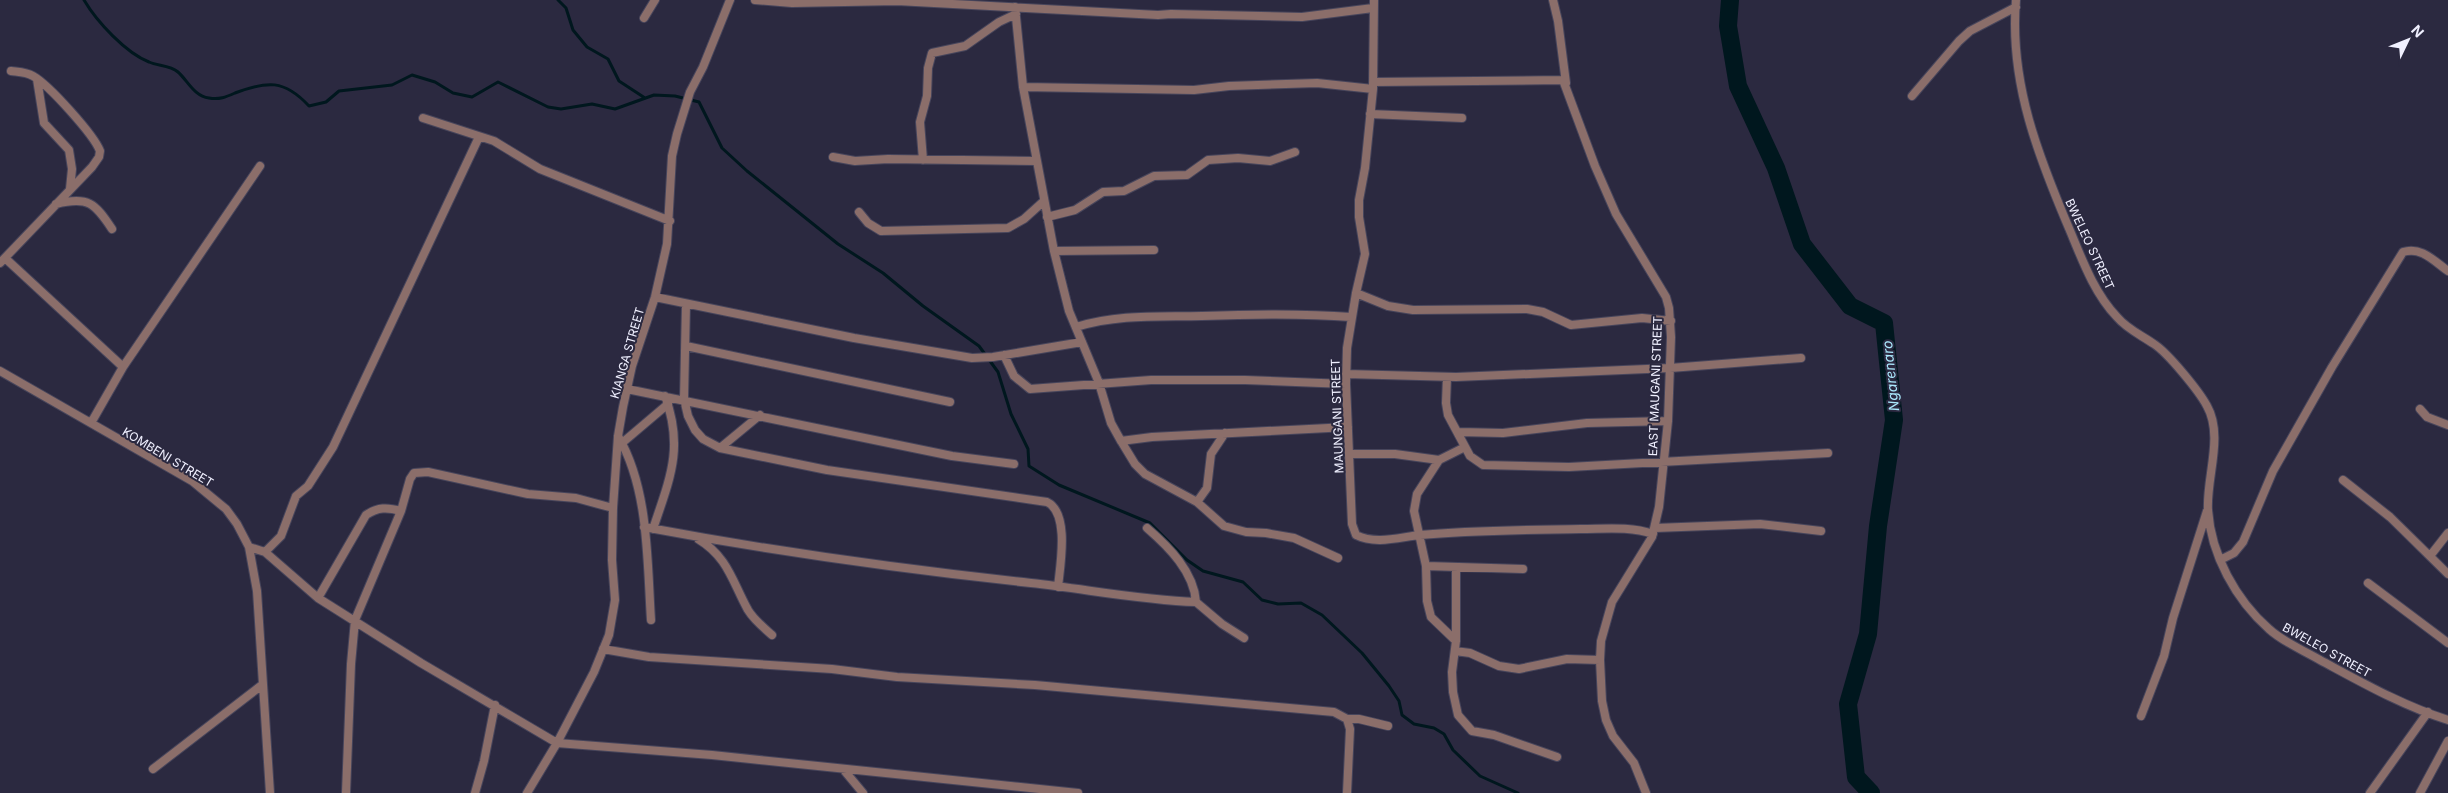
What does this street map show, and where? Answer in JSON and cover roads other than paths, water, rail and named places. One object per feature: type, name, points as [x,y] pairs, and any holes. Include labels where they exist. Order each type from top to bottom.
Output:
[{"type":"street","points":[[644,18],[655,0]]},
{"type":"street","name":"KIANGA STREET","points":[[527,793],[557,743],[594,672],[609,634],[615,600],[612,560],[613,508],[627,389],[655,297],[670,221],[672,156],[677,134],[690,92],[703,67],[730,0]]},
{"type":"street","points":[[755,0],[792,3],[897,1],[1015,11],[1302,17],[1373,4]]},
{"type":"street","name":"EAST MAUGANI STREET","points":[[1553,0],[1558,21],[1566,83],[1575,115],[1607,196],[1626,232],[1666,297],[1671,321],[1668,421],[1659,507],[1654,531],[1612,602],[1601,641],[1602,701],[1606,720],[1612,736],[1634,763],[1646,793]]},
{"type":"street","name":"MAUNGANI STREET","points":[[1373,4],[1373,85],[1365,168],[1359,200],[1359,217],[1365,254],[1351,317],[1346,374],[1352,524],[1356,535],[1369,540],[1420,535],[1563,529],[1654,531],[1760,524],[1821,531]]},
{"type":"street","points":[[1912,96],[1959,41],[1970,32],[2016,4]]},
{"type":"street","name":"BWELEO STREET","points":[[2016,4],[2017,64],[2023,101],[2050,182],[2083,261],[2107,306],[2126,326],[2164,352],[2207,406],[2212,419],[2213,440],[2208,509],[2212,538],[2220,560],[2242,600],[2270,631],[2366,685],[2448,720]]},
{"type":"street","points":[[1015,11],[1023,87],[1054,251],[1069,311],[1099,383],[1120,441],[1145,474],[1197,502],[1224,526],[1246,532],[1294,538],[1338,558]]},
{"type":"street","points":[[923,160],[920,122],[927,96],[928,68],[932,53],[965,46],[1015,11]]},
{"type":"street","points":[[11,71],[32,75],[37,79],[87,130],[100,151],[99,157],[92,167],[3,261],[123,367]]},
{"type":"street","points":[[37,79],[44,123],[70,150],[72,169],[70,189]]},
{"type":"street","points":[[1023,87],[1194,90],[1230,86],[1317,83],[1373,85],[1559,79],[1566,83]]},
{"type":"street","points":[[1370,114],[1462,118]]},
{"type":"street","points":[[423,118],[494,141],[540,168],[670,221]]},
{"type":"street","points":[[265,552],[281,536],[296,496],[308,486],[333,447],[479,136]]},
{"type":"street","points":[[1047,217],[1075,210],[1103,192],[1124,190],[1154,176],[1188,175],[1208,160],[1238,158],[1270,161],[1295,152]]},
{"type":"street","points":[[833,157],[855,161],[1036,161]]},
{"type":"street","points":[[91,423],[123,367],[260,166]]},
{"type":"street","points":[[56,204],[78,200],[87,201],[103,214],[112,229]]},
{"type":"street","points":[[859,212],[868,223],[881,231],[1008,228],[1024,219],[1044,201]]},
{"type":"street","points":[[1054,251],[1154,250]]},
{"type":"street","points":[[2220,560],[2234,553],[2244,542],[2273,471],[2332,367],[2403,252],[2411,250],[2424,253],[2448,270]]},
{"type":"street","points":[[1356,292],[1388,306],[1413,310],[1527,309],[1543,312],[1571,325],[1642,318],[1671,321]]},
{"type":"street","points":[[655,297],[909,348],[972,358],[1004,355],[1082,342]]},
{"type":"street","points":[[686,304],[684,399],[688,416],[695,430],[703,439],[720,448],[828,470],[1047,502],[1055,507],[1060,522],[1062,544],[1058,587]]},
{"type":"street","points":[[1076,328],[1102,319],[1128,317],[1254,313],[1351,317]]},
{"type":"street","points":[[686,346],[950,402]]},
{"type":"street","points":[[1004,355],[1014,376],[1030,389],[1099,383],[1245,380],[1346,384]]},
{"type":"street","points":[[1346,374],[1447,377],[1670,368],[1801,358]]},
{"type":"street","name":"KOMBENI STREET","points":[[0,370],[192,481],[211,496],[232,517],[249,547],[257,591],[270,793]]},
{"type":"street","points":[[1447,377],[1446,403],[1448,416],[1458,432],[1464,447],[1476,462],[1483,465],[1569,467],[1828,453]]},
{"type":"street","points":[[627,389],[684,399],[952,456],[1014,464]]},
{"type":"street","points":[[653,528],[675,451],[675,434],[668,404],[664,396]]},
{"type":"street","points":[[651,620],[644,527],[633,465],[620,440],[668,404]]},
{"type":"street","points":[[2420,410],[2427,417],[2448,426]]},
{"type":"street","points":[[720,448],[760,415]]},
{"type":"street","points":[[1458,432],[1503,433],[1586,423],[1668,421]]},
{"type":"street","points":[[1120,441],[1152,437],[1348,427]]},
{"type":"street","points":[[1197,502],[1208,488],[1211,454],[1225,433]]},
{"type":"street","points":[[1456,641],[1450,633],[1431,617],[1427,602],[1426,566],[1414,503],[1421,487],[1439,460],[1464,447]]},
{"type":"street","points":[[1350,454],[1395,454],[1439,460]]},
{"type":"street","points":[[346,793],[351,664],[355,620],[401,511],[410,479],[414,473],[421,471],[528,494],[576,498],[613,508]]},
{"type":"street","points":[[2343,480],[2390,517],[2448,574]]},
{"type":"street","points":[[318,598],[366,515],[375,509],[384,507],[401,511]]},
{"type":"street","points":[[2140,716],[2164,656],[2173,618],[2208,509]]},
{"type":"street","points":[[644,527],[840,560],[1159,600],[1196,602],[1222,624],[1244,638]]},
{"type":"street","points":[[1148,528],[1163,541],[1180,564],[1195,589],[1196,602]]},
{"type":"street","points":[[2430,556],[2448,534]]},
{"type":"street","points":[[694,536],[710,546],[728,567],[749,610],[759,624],[772,635]]},
{"type":"street","points":[[249,547],[265,552],[318,598],[421,663],[557,743],[712,755],[1078,793]]},
{"type":"street","points":[[1426,566],[1523,569]]},
{"type":"street","points":[[1456,567],[1456,641],[1453,692],[1458,715],[1466,727],[1472,731],[1494,735],[1557,757]]},
{"type":"street","points":[[2368,583],[2448,643]]},
{"type":"street","points":[[603,649],[648,657],[832,669],[897,677],[1035,684],[1334,712],[1342,714],[1348,719],[1350,729],[1347,793]]},
{"type":"street","points":[[1454,651],[1470,653],[1499,666],[1519,669],[1567,659],[1600,660]]},
{"type":"street","points":[[153,769],[262,685]]},
{"type":"street","points":[[475,793],[495,705]]},
{"type":"street","points":[[2370,793],[2428,712]]},
{"type":"street","points":[[1348,719],[1359,719],[1388,726]]},
{"type":"street","points":[[2420,793],[2448,741]]},
{"type":"street","points":[[843,769],[863,793]]},
{"type":"waterway","points":[[84,0],[104,27],[131,52],[149,62],[175,70],[195,91],[209,98],[222,98],[257,86],[275,85],[291,91],[309,106],[326,102],[339,91],[392,85],[412,75],[435,82],[453,93],[472,97],[498,82],[548,107],[561,109],[592,104],[615,109],[654,95],[675,96],[699,102],[722,148],[747,171],[838,244],[883,273],[923,306],[979,346],[998,372],[1011,414],[1028,449],[1029,466],[1059,485],[1150,523],[1187,560],[1203,571],[1243,582],[1262,600],[1278,604],[1301,603],[1322,615],[1362,653],[1389,686],[1399,701],[1402,715],[1414,724],[1434,728],[1444,734],[1453,750],[1480,776],[1518,793]]},
{"type":"waterway","points":[[558,0],[566,8],[573,30],[587,47],[608,59],[619,81],[645,98]]},
{"type":"waterway","name":"Ngarenaro","points":[[1730,0],[1728,26],[1738,86],[1776,168],[1802,244],[1850,306],[1884,323],[1894,420],[1878,526],[1868,634],[1848,704],[1856,777],[1871,793]]}]
